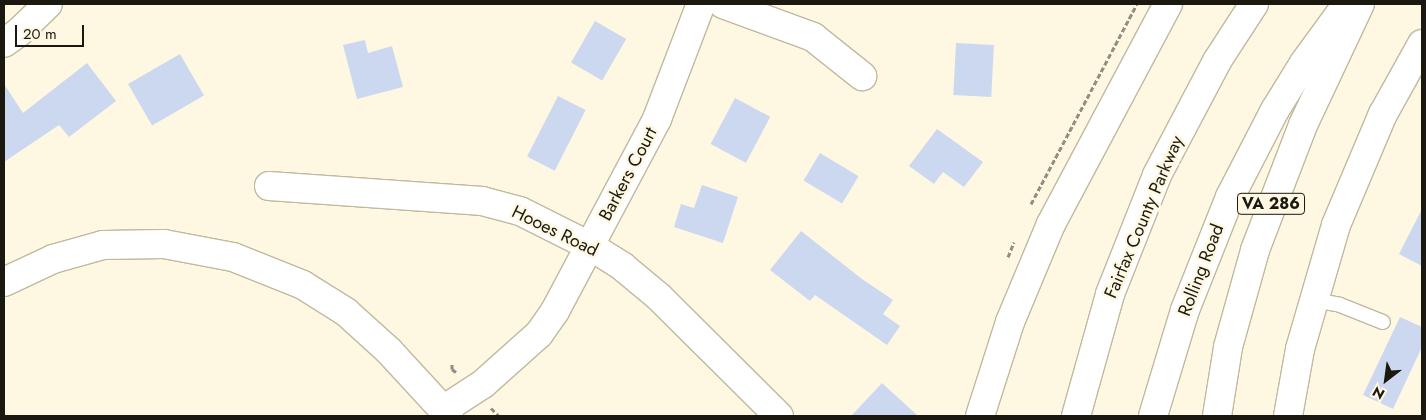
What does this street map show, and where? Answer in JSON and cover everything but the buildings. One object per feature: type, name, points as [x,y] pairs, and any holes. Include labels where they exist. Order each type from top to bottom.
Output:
[{"type":"main road","points":[[4,43],[19,32],[48,4]]},
{"type":"main road","name":"Barkers Court","points":[[442,414],[483,384],[539,334],[555,311],[657,119],[701,4]]},
{"type":"main road","points":[[723,4],[813,37],[862,76]]},
{"type":"main road","points":[[980,416],[1010,322],[1051,224],[1168,4]]},
{"type":"main road","name":"Fairfax County Parkway","points":[[1076,416],[1110,294],[1158,175],[1217,61],[1254,4]]},
{"type":"main road","name":"Rolling Road","points":[[1153,416],[1185,310],[1230,197],[1275,110],[1304,63],[1347,4]]},
{"type":"main road","name":"VA 286","points":[[1217,416],[1228,347],[1258,242],[1303,125],[1360,4]]},
{"type":"main road","points":[[1288,416],[1300,349],[1336,225],[1383,114],[1422,44]]},
{"type":"main road","name":"Hooes Road","points":[[269,186],[482,201],[520,211],[590,246],[623,267],[659,297],[779,416]]},
{"type":"main road","points":[[4,282],[53,259],[103,245],[164,244],[187,246],[233,257],[303,285],[346,312],[389,351],[442,414]]},
{"type":"lane","points":[[1313,300],[1340,305],[1383,322]]}]
